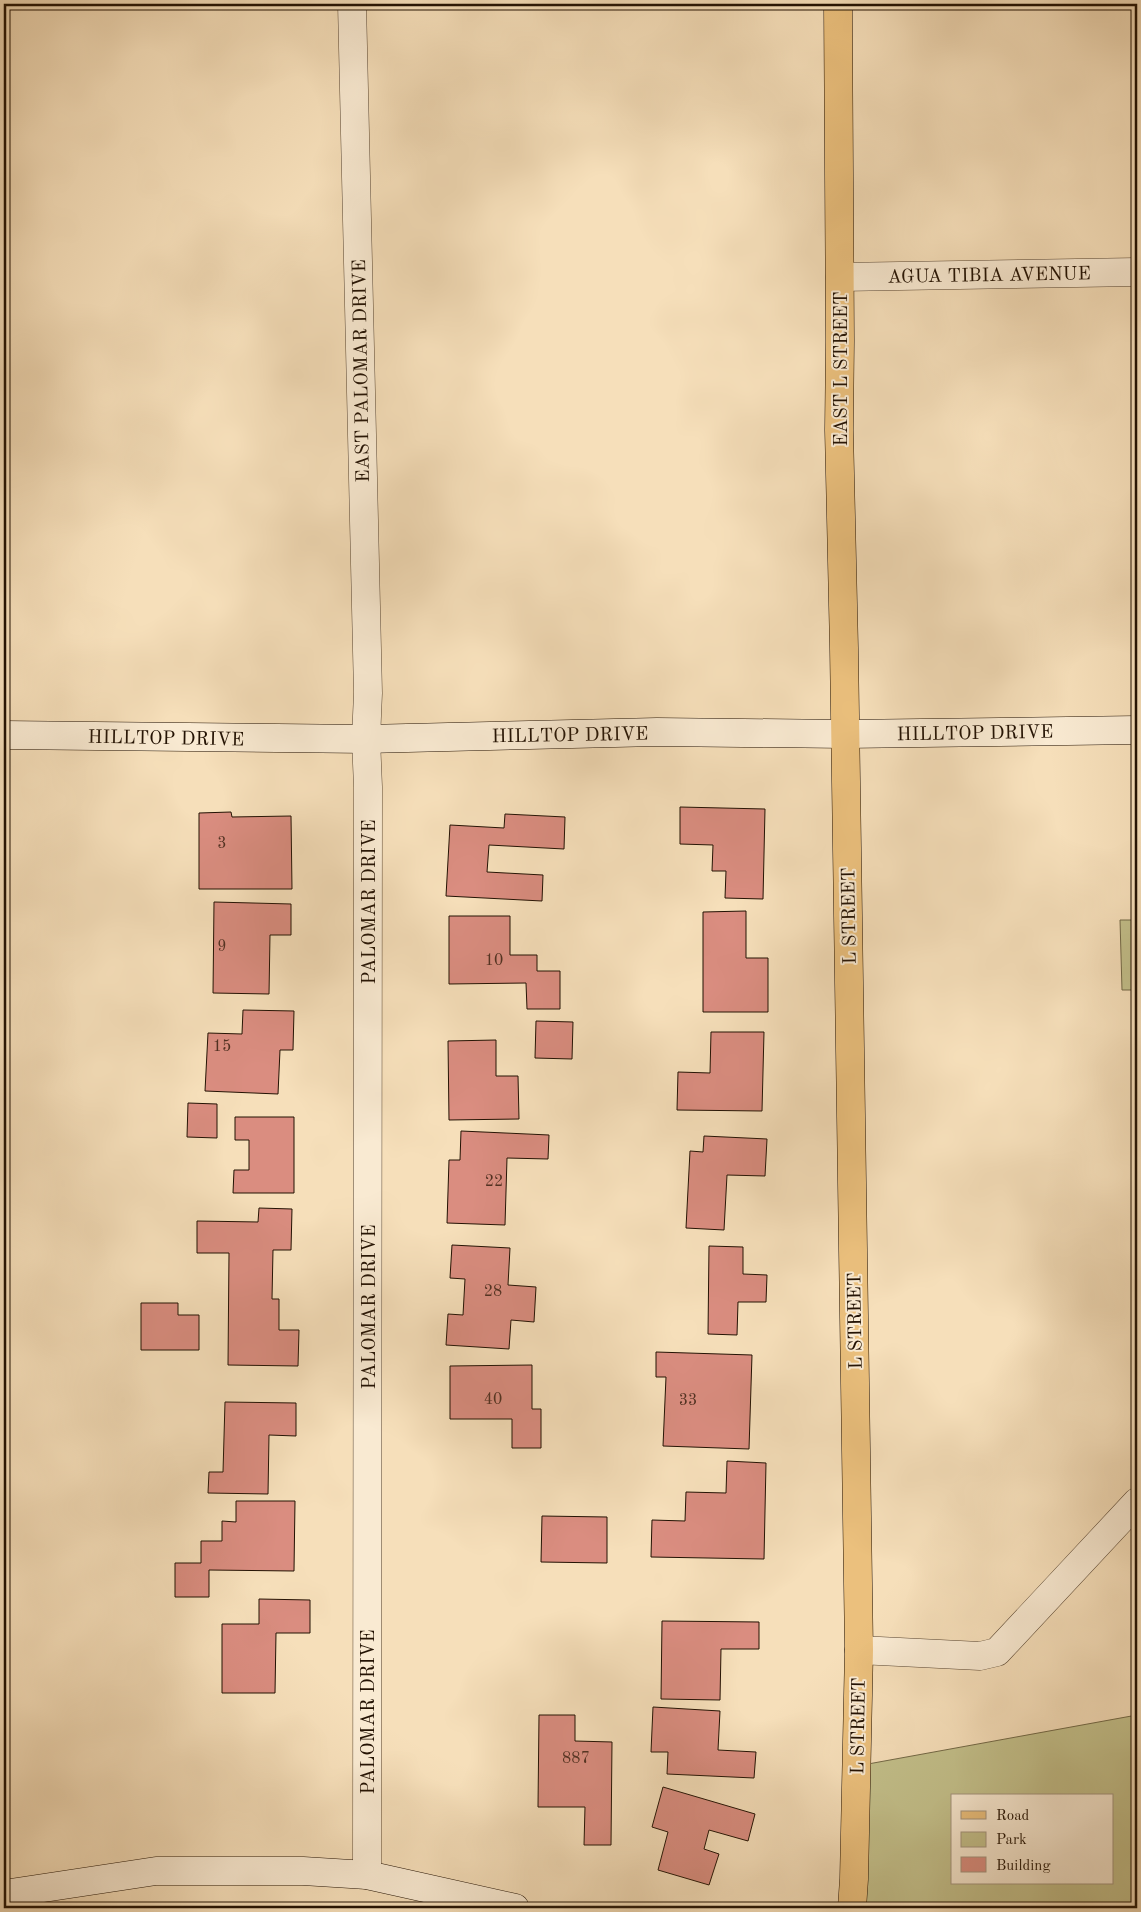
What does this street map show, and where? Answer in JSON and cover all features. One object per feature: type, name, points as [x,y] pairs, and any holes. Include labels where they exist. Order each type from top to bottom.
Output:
[{"type":"main road","name":"EAST L STREET","points":[[838,4],[839,430],[845,734]]},
{"type":"main road","name":"L STREET","points":[[845,734],[859,1650],[852,1908]]},
{"type":"street","name":"EAST PALOMAR DRIVE","points":[[352,4],[368,693],[366,739]]},
{"type":"street","name":"AGUA TIBIA AVENUE","points":[[840,276],[1137,272]]},
{"type":"street","name":"HILLTOP DRIVE","points":[[4,735],[366,739],[657,732],[845,734],[1137,730]]},
{"type":"street","name":"PALOMAR DRIVE","points":[[366,739],[368,787],[367,1875]]},
{"type":"street","points":[[859,1650],[980,1656],[997,1652],[1137,1502]]},
{"type":"street","points":[[8,1889],[156,1871],[303,1870],[367,1875],[515,1908]]},
{"type":"green space","points":[[1120,920],[1137,920],[1137,990],[1122,990]]},
{"type":"green space","points":[[1137,1715],[1137,1908],[853,1908],[857,1766]]},
{"type":"building","points":[[680,807],[765,809],[763,899],[725,898],[726,871],[712,871],[713,845],[680,844]]},
{"type":"building","points":[[231,812],[232,817],[291,816],[292,889],[199,889],[199,813]]},
{"type":"building","points":[[505,814],[565,817],[564,849],[489,845],[487,872],[543,875],[542,901],[446,896],[450,825],[504,828]]},
{"type":"building","points":[[214,902],[291,904],[291,935],[270,935],[269,994],[213,993]]},
{"type":"building","points":[[746,911],[746,958],[768,958],[768,1012],[703,1012],[703,912]]},
{"type":"building","points":[[449,916],[510,916],[510,955],[537,955],[537,971],[560,971],[560,1009],[527,1009],[526,983],[449,984]]},
{"type":"building","points":[[243,1010],[294,1011],[293,1050],[280,1050],[278,1094],[205,1091],[208,1033],[242,1034]]},
{"type":"building","points":[[536,1021],[573,1022],[572,1059],[535,1058]]},
{"type":"building","points":[[711,1032],[764,1032],[762,1111],[677,1110],[678,1072],[710,1073]]},
{"type":"building","points":[[496,1040],[496,1076],[518,1076],[519,1119],[449,1120],[448,1041]]},
{"type":"building","points":[[188,1103],[217,1104],[217,1138],[187,1137]]},
{"type":"building","points":[[235,1117],[294,1117],[294,1193],[233,1193],[234,1170],[249,1170],[249,1140],[235,1140]]},
{"type":"building","points":[[461,1131],[549,1135],[548,1159],[507,1158],[505,1225],[447,1223],[449,1160],[460,1160]]},
{"type":"building","points":[[704,1136],[767,1139],[765,1176],[727,1175],[724,1230],[686,1228],[690,1151],[703,1152]]},
{"type":"building","points":[[259,1208],[292,1209],[291,1250],[273,1250],[272,1299],[279,1299],[279,1330],[299,1330],[298,1366],[228,1365],[229,1253],[197,1253],[197,1221],[258,1222]]},
{"type":"building","points":[[452,1245],[510,1248],[508,1285],[536,1287],[534,1322],[511,1320],[509,1349],[446,1345],[448,1314],[463,1315],[465,1279],[450,1278]]},
{"type":"building","points":[[709,1246],[743,1247],[743,1274],[767,1275],[766,1302],[738,1302],[737,1335],[708,1334]]},
{"type":"building","points":[[141,1303],[178,1303],[178,1315],[199,1315],[199,1350],[141,1350]]},
{"type":"building","points":[[656,1352],[752,1355],[749,1449],[663,1446],[666,1377],[656,1377]]},
{"type":"building","points":[[532,1365],[532,1409],[541,1409],[541,1448],[512,1448],[512,1419],[450,1419],[450,1366]]},
{"type":"building","points":[[225,1402],[296,1403],[296,1436],[269,1435],[268,1494],[208,1493],[209,1472],[223,1472]]},
{"type":"building","points":[[727,1461],[766,1463],[764,1559],[651,1557],[652,1520],[685,1521],[686,1492],[726,1493]]},
{"type":"building","points":[[236,1501],[295,1501],[294,1571],[209,1570],[209,1597],[175,1597],[175,1563],[201,1563],[201,1541],[222,1541],[222,1521],[236,1522]]},
{"type":"building","points":[[542,1516],[607,1517],[607,1563],[541,1562]]},
{"type":"building","points":[[259,1599],[310,1600],[310,1633],[276,1633],[275,1693],[222,1693],[222,1624],[259,1624]]},
{"type":"building","points":[[662,1621],[759,1622],[759,1649],[721,1649],[720,1700],[661,1699]]},
{"type":"building","points":[[653,1707],[720,1711],[718,1750],[756,1752],[754,1778],[667,1774],[668,1752],[651,1752]]},
{"type":"building","points":[[539,1715],[575,1715],[575,1741],[612,1742],[611,1845],[584,1845],[585,1807],[538,1807]]},
{"type":"building","points":[[663,1787],[755,1814],[748,1841],[709,1830],[704,1849],[719,1854],[709,1885],[658,1870],[668,1832],[652,1827]]}]
